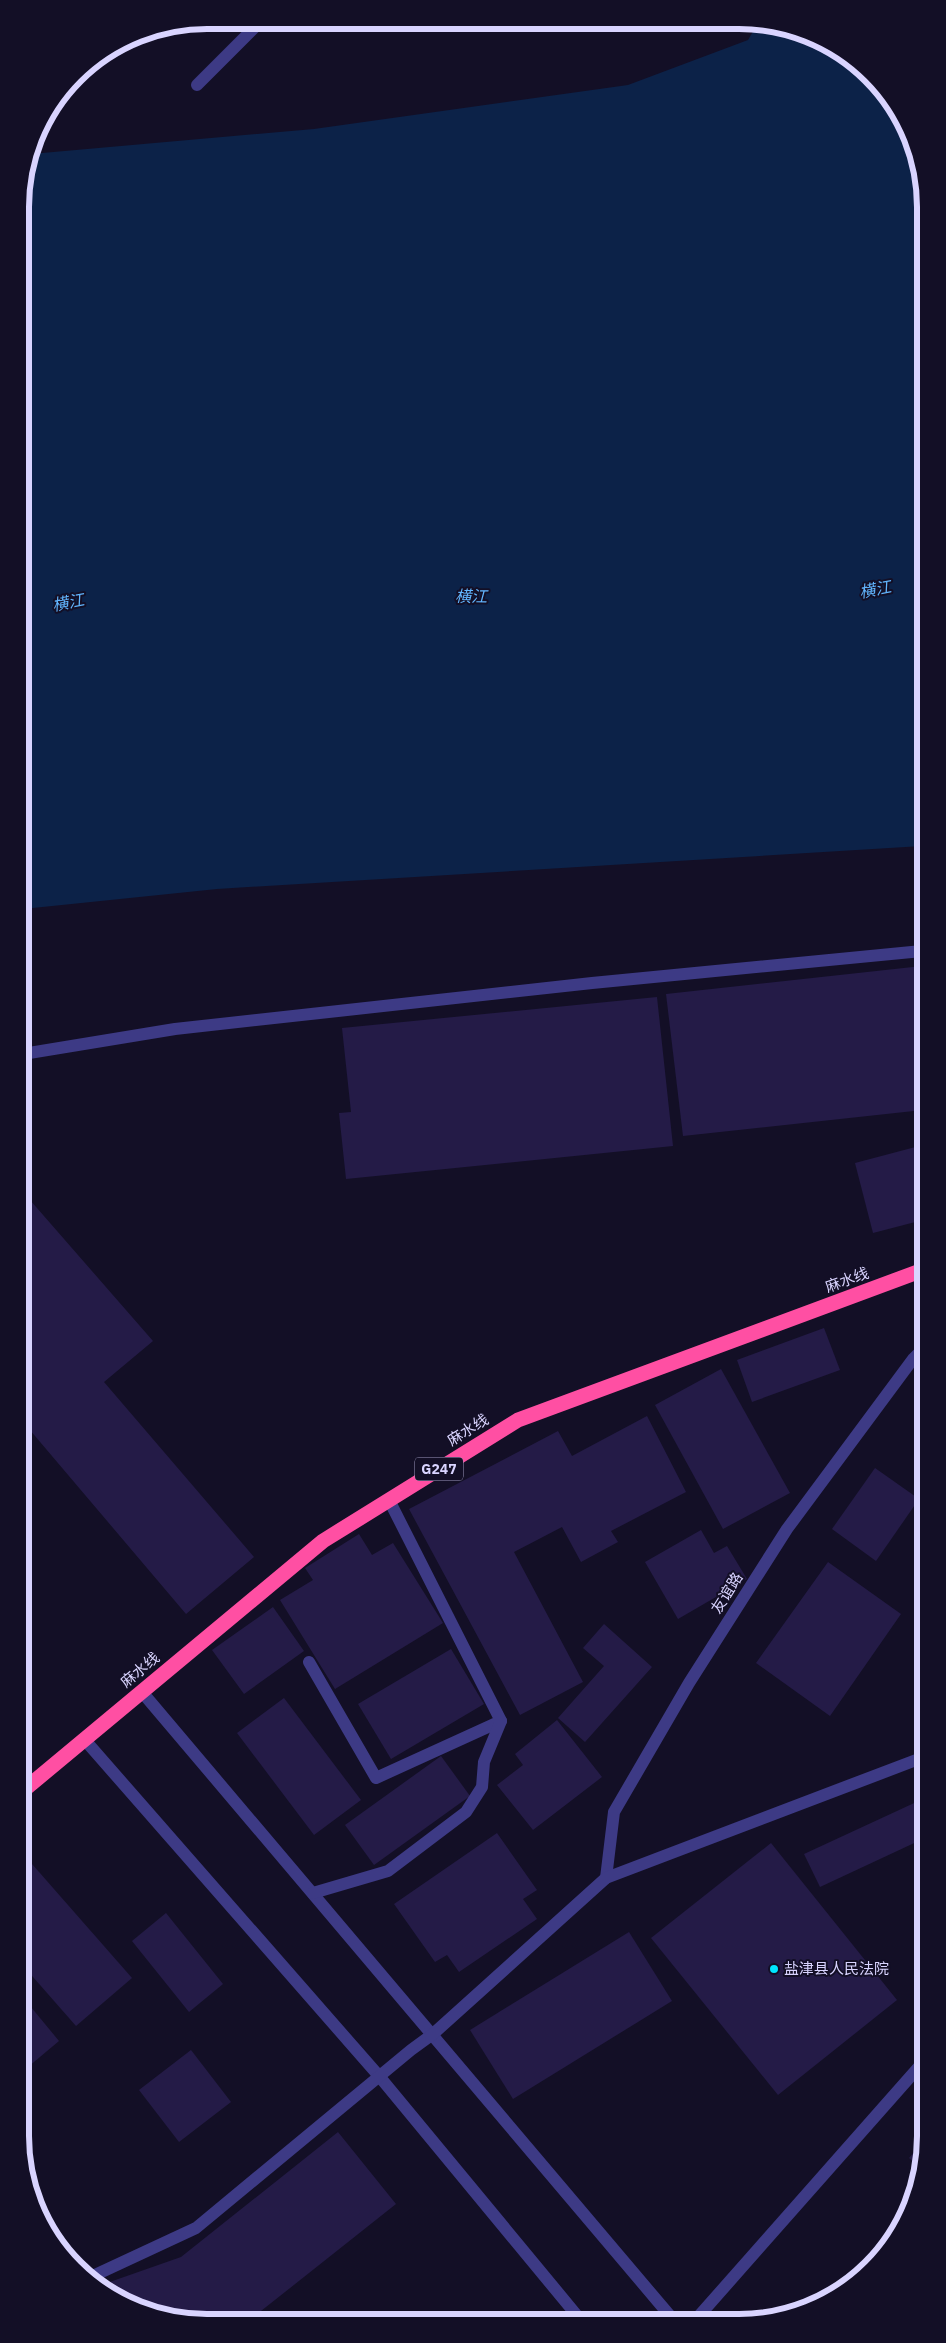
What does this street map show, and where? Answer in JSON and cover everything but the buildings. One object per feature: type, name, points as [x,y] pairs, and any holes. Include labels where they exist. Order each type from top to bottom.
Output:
[{"type":"highway","name":"麻水线","points":[[29,1785],[323,1541],[518,1420],[917,1272]]},
{"type":"street","points":[[197,85],[253,29]]},
{"type":"street","points":[[29,1053],[194,1027],[592,983],[917,950]]},
{"type":"street","name":"友谊路","points":[[606,1878],[614,1812],[689,1683],[787,1529],[917,1355]]},
{"type":"street","points":[[313,1893],[388,1871],[466,1812],[482,1787],[484,1762],[501,1722],[389,1500]]},
{"type":"street","points":[[309,1662],[376,1778],[501,1722]]},
{"type":"street","points":[[142,1692],[668,2314]]},
{"type":"street","points":[[84,1740],[379,2076],[576,2314]]},
{"type":"street","points":[[95,2275],[196,2228],[379,2076],[433,2034],[606,1878],[917,1760]]},
{"type":"street","points":[[701,2314],[917,2069]]},
{"type":"water","name":"横江","points":[[754,29],[786,35],[808,42],[848,65],[881,98],[904,138],[914,172],[917,195],[917,846],[217,889],[29,908],[29,195],[37,153],[314,129],[628,85],[748,40]]},
{"type":"place","name":"盐津县人民法院","points":[[774,1969]]}]
